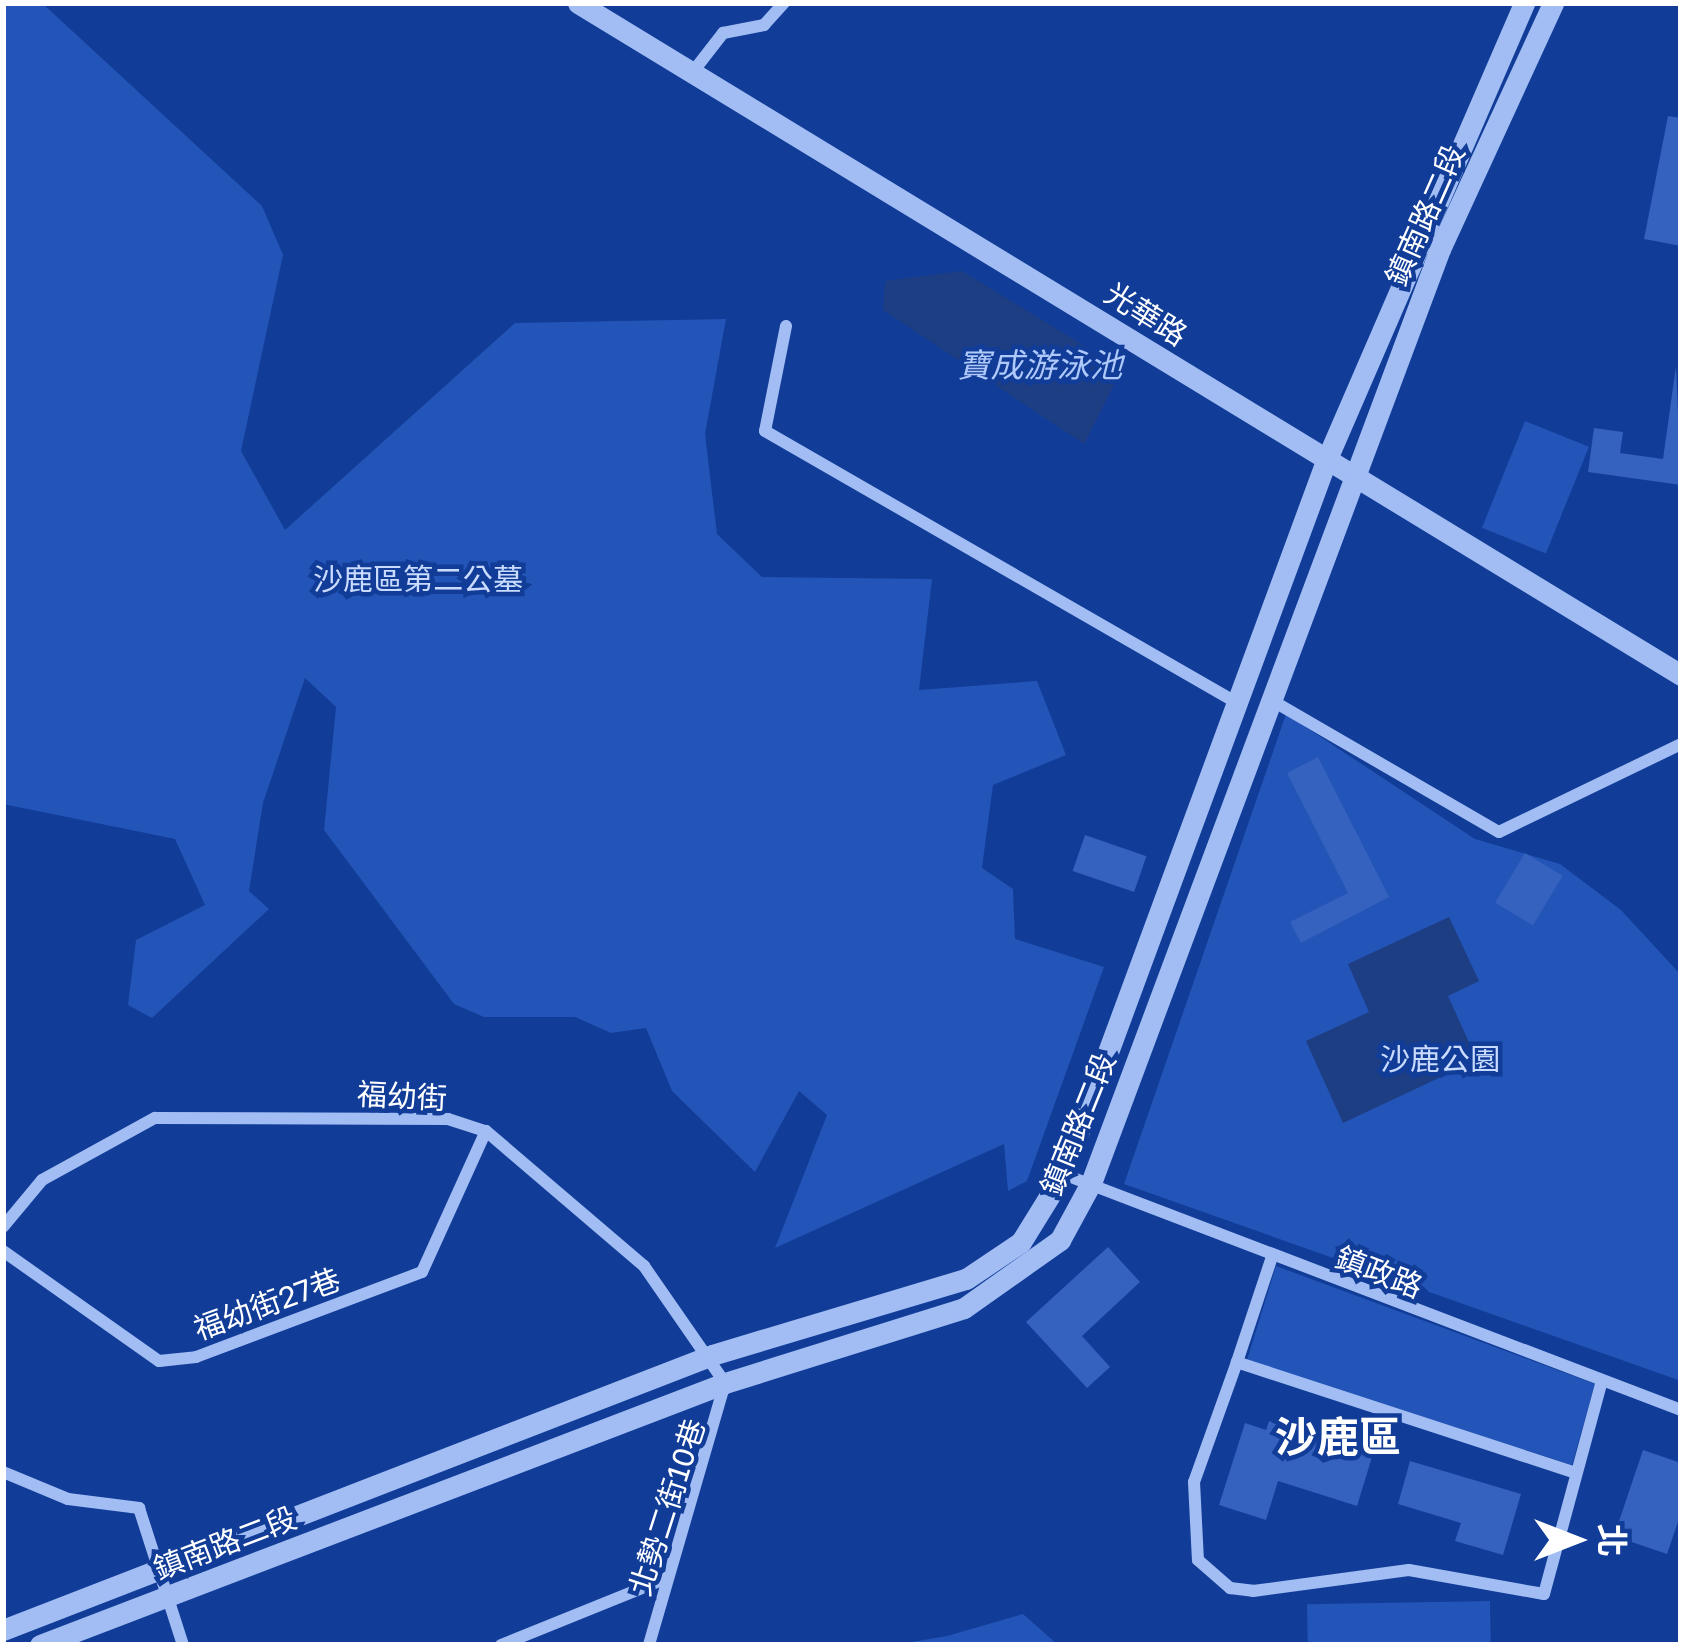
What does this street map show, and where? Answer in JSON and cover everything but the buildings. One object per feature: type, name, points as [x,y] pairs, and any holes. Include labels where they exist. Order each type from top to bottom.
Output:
[{"type":"street","name":"光華路","points":[[578,3],[1681,675]]},
{"type":"street","points":[[692,74],[723,33],[764,25],[784,3]]},
{"type":"street","name":"鎮南路二段","points":[[3,1630],[159,1574],[712,1355],[966,1280],[1021,1242],[1063,1174],[1326,461],[1524,3]]},
{"type":"street","name":"鎮南路二段","points":[[40,1645],[725,1383],[1000,1290],[1060,1240],[1091,1183],[1440,248],[1552,3]]},
{"type":"street","points":[[786,326],[765,430],[1240,704]]},
{"type":"street","points":[[1271,700],[1499,832],[1681,744]]},
{"type":"street","name":"福幼街","points":[[3,1227],[42,1180],[154,1118],[448,1119],[486,1131],[644,1266],[712,1355],[725,1383]]},
{"type":"street","name":"福幼街27巷","points":[[3,1251],[158,1361],[196,1357],[422,1272],[486,1131]]},
{"type":"street","name":"鎮政路","points":[[1063,1174],[1681,1410]]},
{"type":"street","points":[[1273,1257],[1193,1482],[1198,1560],[1230,1588],[1409,1570],[1544,1594],[1602,1381]]},
{"type":"street","points":[[1237,1362],[1576,1473]]},
{"type":"street","name":"北勢二街10巷","points":[[649,1645],[725,1383]]},
{"type":"street","points":[[3,1472],[68,1499],[139,1508],[184,1645]]},
{"type":"street","points":[[501,1645],[667,1578]]},
{"type":"green space","name":"沙鹿區第二公墓","points":[[3,3],[42,3],[262,206],[283,255],[241,451],[285,530],[515,323],[726,319],[705,434],[717,534],[762,577],[932,579],[919,690],[1037,681],[1066,755],[993,785],[982,868],[1013,889],[1015,939],[1104,967],[1027,1181],[1008,1191],[1004,1144],[775,1248],[827,1115],[799,1091],[755,1172],[672,1091],[646,1028],[611,1033],[575,1017],[484,1017],[454,1004],[324,830],[336,707],[305,678],[263,803],[249,891],[269,909],[152,1018],[128,1005],[136,940],[205,905],[175,839],[3,804]]},
{"type":"green space","points":[[1525,421],[1589,447],[1546,553],[1482,528]]},
{"type":"green space","name":"沙鹿公園","points":[[1286,714],[1475,839],[1560,864],[1621,910],[1681,975],[1681,1381],[1124,1184]]},
{"type":"green space","points":[[1276,1266],[1595,1384],[1572,1465],[1247,1360]]},
{"type":"green space","points":[[1490,1601],[1491,1645],[1308,1645],[1307,1604]]},
{"type":"green space","points":[[1023,1614],[1058,1645],[894,1645],[947,1636]]},
{"type":"water","name":"寶成游泳池","points":[[962,271],[1122,369],[1084,444],[883,310],[885,281]]},
{"type":"water","points":[[1449,917],[1479,981],[1448,996],[1477,1060],[1343,1123],[1306,1041],[1369,1012],[1348,964]]},
{"type":"district","name":"沙鹿區","points":[[1338,1436]]}]
